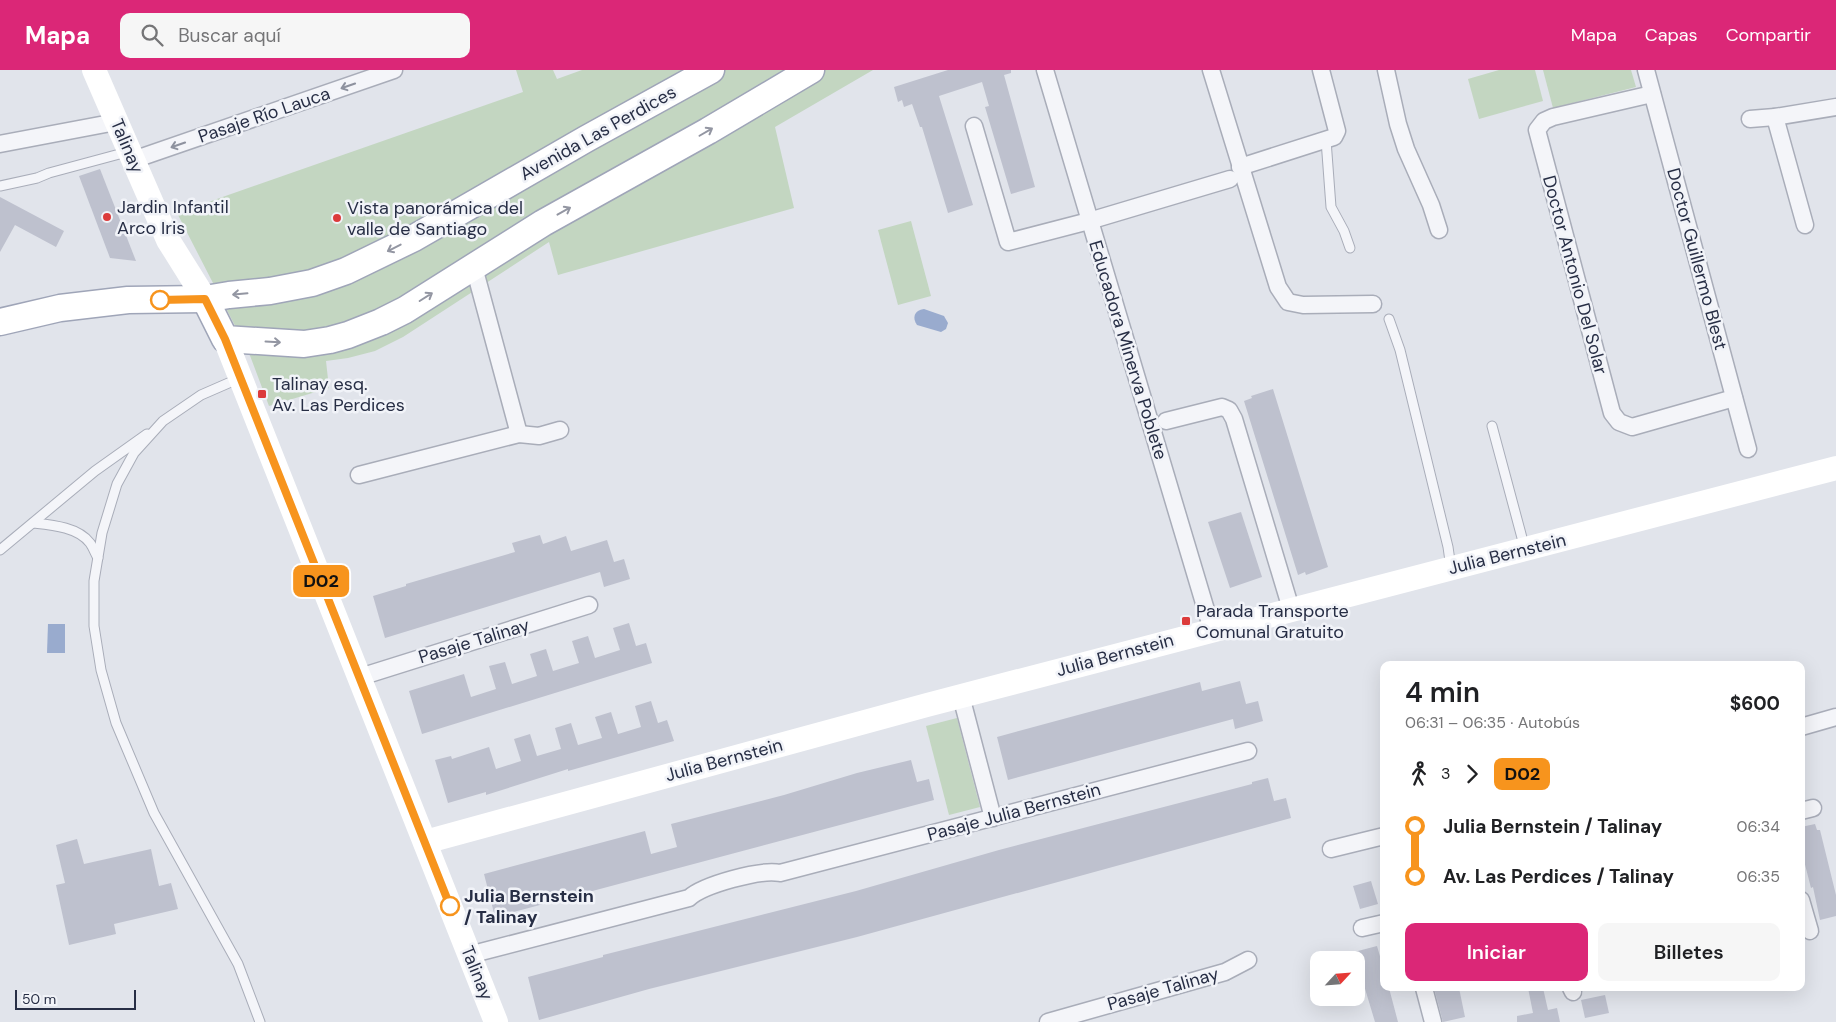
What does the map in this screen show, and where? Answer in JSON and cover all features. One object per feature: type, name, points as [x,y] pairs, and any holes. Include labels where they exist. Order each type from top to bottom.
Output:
[{"type":"main road","name":"Avenida Las Perdices","points":[[0,322],[60,308],[128,300],[205,299],[270,291],[312,283],[346,271],[414,238],[578,143],[711,70]]},
{"type":"main road","points":[[225,339],[304,344],[339,338],[381,322],[405,310],[543,223],[708,131],[811,70]]},
{"type":"main road","name":"Talinay","points":[[205,299],[225,339]]},
{"type":"street","name":"Talinay","points":[[94,70],[168,240],[205,299]]},
{"type":"street","name":"Pasaje Río Lauca","points":[[131,156],[394,70]]},
{"type":"street","name":"Educadora Minerva Poblete","points":[[1045,70],[1212,630]]},
{"type":"street","points":[[1211,70],[1235,173],[1278,287],[1288,302],[1303,305],[1373,304]]},
{"type":"street","points":[[974,126],[1008,242],[1090,221],[1235,173],[1334,137],[1337,131],[1321,70]]},
{"type":"street","points":[[1386,70],[1398,124],[1406,149],[1431,205],[1439,230]]},
{"type":"street","name":"Doctor Guillermo Blest","points":[[1646,70],[1748,449]]},
{"type":"street","name":"Doctor Antonio Del Solar","points":[[1652,94],[1553,117],[1544,121],[1537,130],[1612,413],[1619,422],[1632,427],[1734,398]]},
{"type":"street","points":[[1750,119],[1836,107]]},
{"type":"street","points":[[1775,117],[1806,225]]},
{"type":"street","points":[[0,144],[116,122]]},
{"type":"street","points":[[474,267],[519,434]]},
{"type":"street","name":"Talinay","points":[[225,339],[496,1022]]},
{"type":"street","points":[[1166,420],[1222,406],[1229,410],[1234,419],[1291,609]]},
{"type":"street","points":[[359,475],[519,434],[539,436],[560,430]]},
{"type":"street","name":"Julia Bernstein","points":[[425,842],[961,696],[1836,468]]},
{"type":"street","name":"Pasaje Talinay","points":[[360,677],[588,605]]},
{"type":"street","points":[[961,696],[992,818]]},
{"type":"street","points":[[1805,726],[1836,717]]},
{"type":"street","name":"Pasaje Julia Bernstein","points":[[470,955],[689,898],[700,900],[717,896],[765,883],[780,873],[1248,751]]},
{"type":"street","points":[[1330,850],[1380,837]]},
{"type":"street","points":[[1805,914],[1810,931]]},
{"type":"street","points":[[1362,928],[1380,924]]},
{"type":"street","name":"Pasaje Talinay","points":[[1048,1022],[1225,972],[1248,960]]},
{"type":"street","points":[[1425,991],[1434,1022]]},
{"type":"lane","points":[[1326,140],[1332,207],[1350,248]]},
{"type":"lane","points":[[0,186],[37,178],[49,173],[131,156]]},
{"type":"lane","points":[[1389,319],[1400,350],[1448,547],[1451,568]]},
{"type":"lane","points":[[0,550],[96,471],[164,421],[201,395],[240,378]]},
{"type":"lane","points":[[164,421],[134,453],[117,484],[102,533],[94,582],[94,626],[101,670],[116,723],[154,814],[238,964],[260,1022]]},
{"type":"lane","points":[[1492,426],[1525,549]]},
{"type":"lane","points":[[33,523],[55,525],[76,532],[89,542],[98,558]]},
{"type":"green space","points":[[516,70],[553,70],[557,79],[582,70],[873,70],[775,127],[794,208],[558,275],[549,242],[403,337],[375,351],[326,361],[329,388],[269,406],[249,353],[177,213],[523,92]]},
{"type":"green space","points":[[1499,70],[1535,70],[1543,101],[1479,119],[1468,79]]},
{"type":"green space","points":[[1543,70],[1631,70],[1636,87],[1553,108]]},
{"type":"green space","points":[[911,221],[931,296],[898,305],[878,230]]},
{"type":"green space","points":[[957,718],[980,807],[949,815],[926,726]]},
{"type":"water","points":[[924,309],[944,316],[948,323],[946,329],[941,332],[917,325],[915,315],[918,311]]},
{"type":"water","points":[[48,624],[65,624],[65,653],[47,653]]},
{"type":"building","points":[[948,70],[1011,70],[1011,73],[1004,75],[1035,187],[1011,194],[985,107],[989,106],[982,82],[939,96],[973,205],[948,213],[922,127],[920,127],[912,104],[904,107],[902,100],[898,102],[894,87]]},
{"type":"building","name":"Jardin Infantil Arco Iris","points":[[100,169],[136,261],[110,258],[79,176]]},
{"type":"building","points":[[0,197],[64,231],[56,247],[15,225],[0,252]]},
{"type":"building","points":[[1273,389],[1328,567],[1306,575],[1305,572],[1298,575],[1244,401],[1252,398],[1251,396]]},
{"type":"building","points":[[1241,512],[1262,577],[1230,588],[1208,522]]},
{"type":"building","points":[[540,535],[543,544],[566,536],[571,551],[607,540],[614,562],[624,559],[630,579],[604,587],[600,572],[385,638],[373,596],[406,586],[406,584],[515,552],[512,543]]},
{"type":"building","points":[[629,623],[636,646],[646,643],[652,663],[422,734],[409,691],[464,674],[471,697],[496,689],[489,666],[505,662],[512,684],[537,676],[530,654],[546,649],[553,671],[579,663],[572,641],[588,636],[595,658],[620,650],[613,628]]},
{"type":"building","points":[[1240,681],[1246,704],[1258,701],[1263,721],[1235,729],[1233,719],[1008,780],[997,737],[1200,682],[1202,691]]},
{"type":"building","points":[[651,701],[658,723],[667,720],[674,741],[568,771],[568,769],[486,795],[486,792],[448,803],[435,760],[451,756],[452,759],[489,747],[496,769],[521,761],[514,739],[530,734],[537,756],[561,749],[555,728],[571,723],[578,745],[602,738],[595,717],[611,712],[618,734],[641,727],[635,706]]},
{"type":"building","points":[[911,760],[917,782],[929,779],[934,800],[495,917],[484,874],[645,831],[651,854],[677,847],[671,824]]},
{"type":"building","points":[[1268,778],[1274,801],[1286,798],[1291,818],[857,937],[649,989],[539,1020],[528,977],[603,957],[603,955],[856,891],[999,850],[1252,784],[1252,782]]},
{"type":"building","points":[[1815,824],[1817,830],[1820,830],[1836,895],[1836,916],[1820,920],[1813,887],[1811,888],[1805,865],[1805,826]]},
{"type":"building","points":[[77,839],[84,864],[151,849],[159,886],[171,883],[178,909],[114,924],[116,934],[69,945],[56,885],[65,883],[56,845]]},
{"type":"building","points":[[1371,881],[1378,904],[1360,909],[1353,886]]},
{"type":"building","points":[[1377,946],[1380,956],[1380,991],[1390,991],[1398,1022],[1375,1022],[1365,989],[1365,951],[1358,951]]},
{"type":"building","points":[[1435,991],[1460,991],[1465,1017],[1443,1022]]},
{"type":"building","points":[[1529,991],[1544,991],[1548,1010],[1557,1008],[1560,1022],[1517,1022],[1517,1016],[1533,1013]]},
{"type":"building","points":[[1605,995],[1609,1013],[1585,1018],[1581,1000]]},
{"type":"bus line","name":"D02","points":[[160,300],[205,299],[225,339],[450,906]]},
{"type":"place","name":"Jardin Infantil Arco Iris","points":[[107,217]]},
{"type":"place","name":"Vista panorámica del valle de Santiago","points":[[337,218]]},
{"type":"place","name":"Talinay esq. Av. Las Perdices","points":[[262,394]]},
{"type":"place","name":"Parada Transporte Comunal Gratuito","points":[[1186,621]]},
{"type":"place","name":"Julia Bernstein / Talinay","points":[[450,906]]}]
